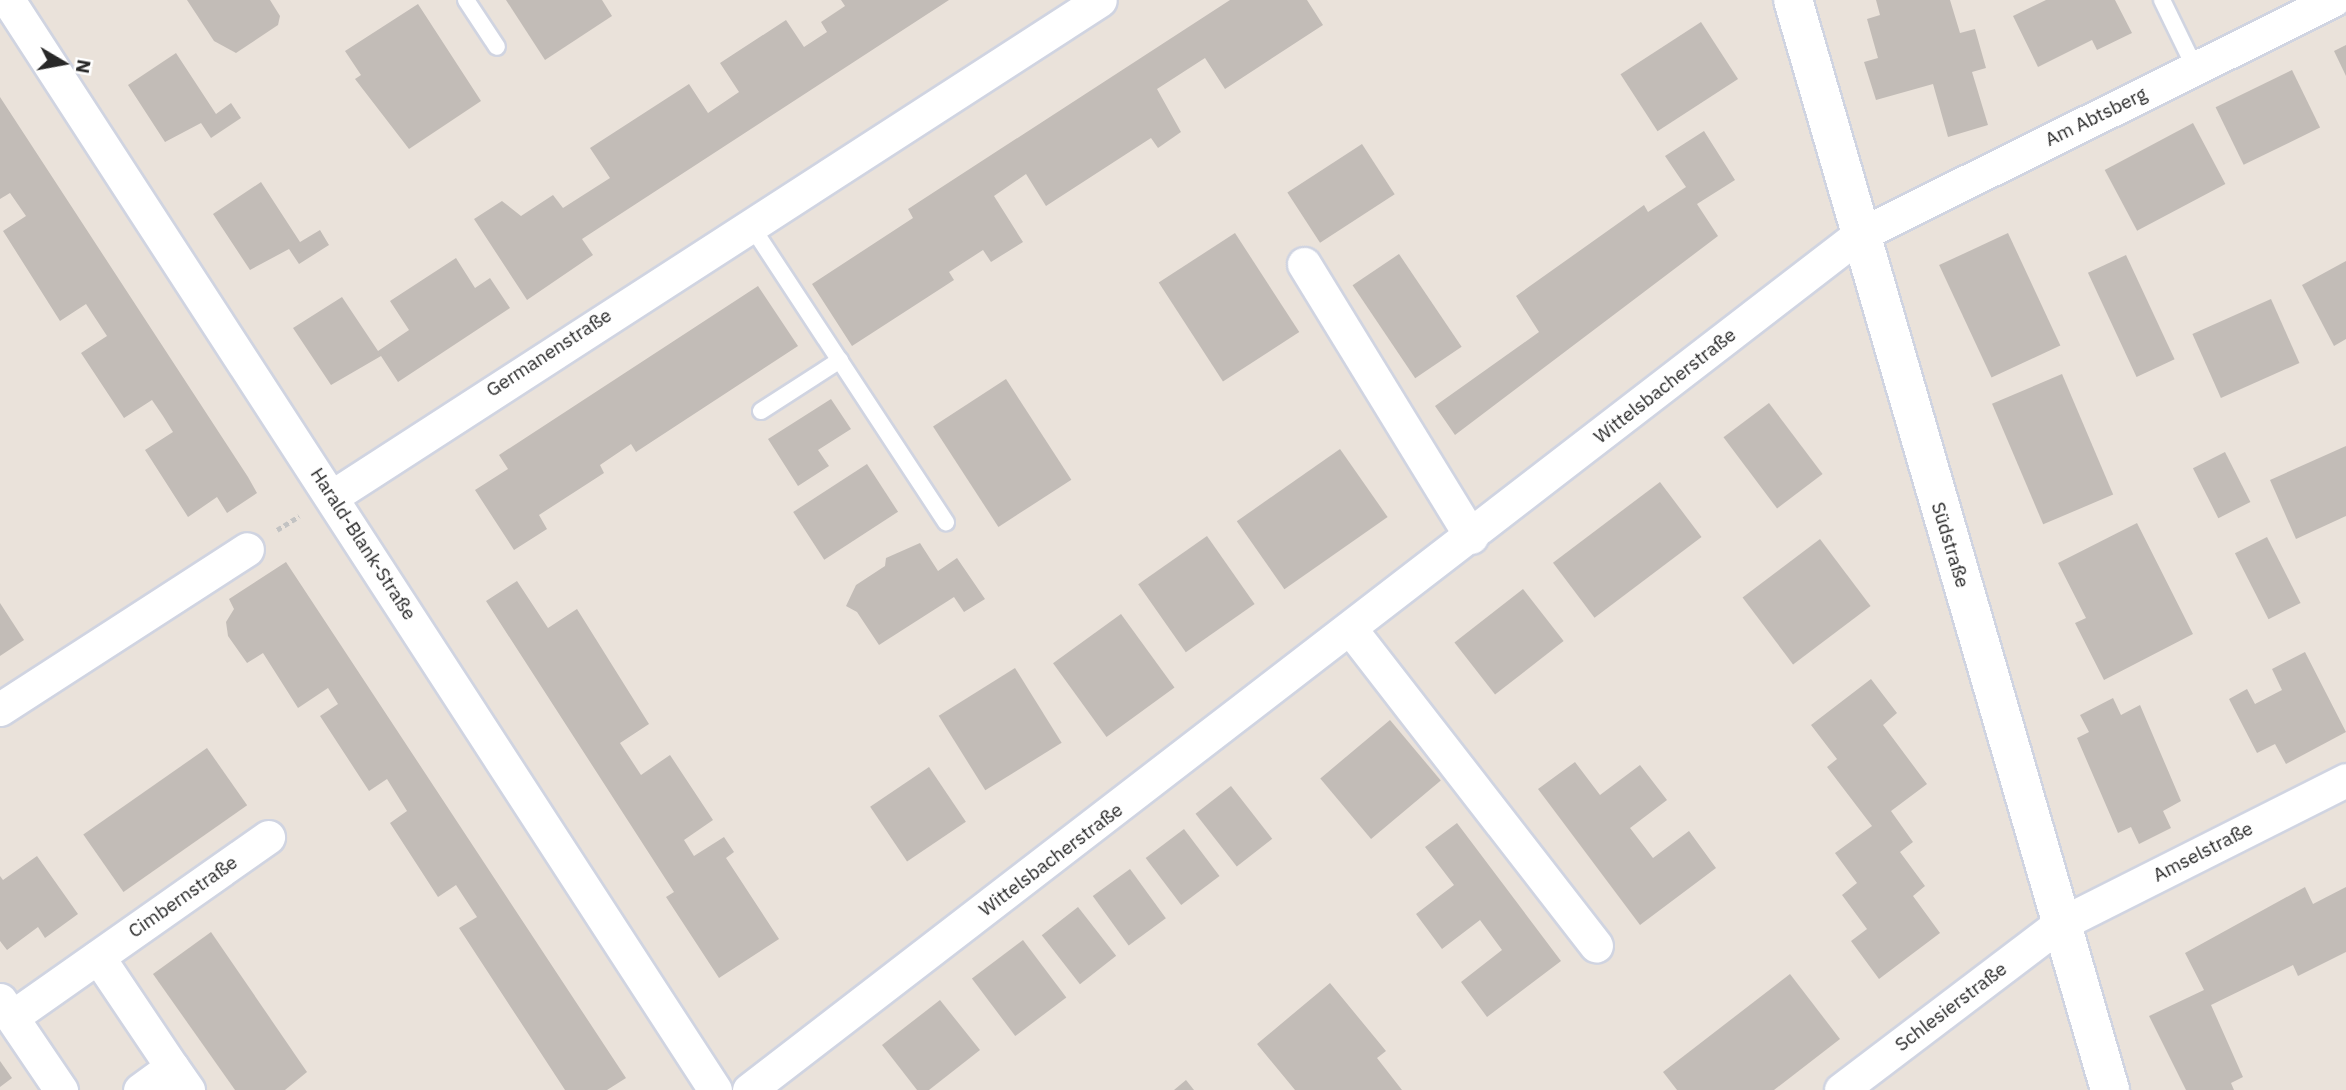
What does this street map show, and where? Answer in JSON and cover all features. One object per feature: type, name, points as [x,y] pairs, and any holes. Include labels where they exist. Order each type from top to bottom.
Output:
[{"type":"street","name":"Germanenstraße","points":[[333,496],[749,222],[1100,0]]},
{"type":"street","name":"Südstraße","points":[[1793,0],[1859,235],[2110,1090]]},
{"type":"street","name":"Am Abtsberg","points":[[1859,235],[2333,0]]},
{"type":"street","name":"Harald-Blank-Straße","points":[[13,7],[333,496],[715,1090]]},
{"type":"street","name":"Wittelsbacherstraße","points":[[749,1090],[1352,631],[1859,235]]},
{"type":"street","points":[[1304,264],[1471,537]]},
{"type":"street","points":[[0,709],[247,549]]},
{"type":"street","points":[[1352,631],[1597,945]]},
{"type":"street","name":"Amselstraße","points":[[2060,924],[2346,780]]},
{"type":"street","name":"Cimbernstraße","points":[[61,1090],[6,1008],[97,957],[268,837]]},
{"type":"street","name":"Schlesierstraße","points":[[1841,1090],[2060,924]]},
{"type":"street","points":[[97,957],[180,1078],[139,1090]]},
{"type":"lane","points":[[466,0],[497,47]]},
{"type":"lane","points":[[2162,0],[2195,68]]},
{"type":"lane","points":[[749,222],[946,522]]},
{"type":"lane","points":[[761,411],[840,360]]},
{"type":"path","points":[[247,549],[333,496]]},
{"type":"building","points":[[187,0],[270,0],[280,16],[278,25],[236,53],[214,41]]},
{"type":"building","points":[[506,0],[602,0],[612,16],[545,60]]},
{"type":"building","points":[[841,0],[949,0],[582,239],[593,255],[527,300],[474,219],[502,201],[521,216],[553,195],[563,208],[610,178],[590,148],[689,84],[708,113],[739,92],[720,63],[786,20],[804,47],[827,32],[821,22],[845,6]]},
{"type":"building","points":[[1230,0],[1307,0],[1323,25],[1225,89],[1205,58],[1157,89],[1181,132],[1158,148],[1151,138],[1046,206],[1026,174],[994,196],[1023,242],[991,262],[983,250],[949,272],[954,280],[852,346],[812,284],[913,218],[908,209]]},
{"type":"building","points":[[1876,0],[1950,0],[1960,33],[1975,29],[1986,68],[1972,72],[1988,125],[1948,137],[1933,84],[1876,100],[1864,62],[1878,58],[1867,19],[1880,15]]},
{"type":"building","points":[[2046,0],[2115,0],[2132,33],[2097,50],[2092,40],[2038,67],[2013,16]]},
{"type":"building","points":[[418,4],[481,101],[409,149],[355,79],[361,75],[345,51]]},
{"type":"building","points":[[1701,22],[1738,79],[1658,131],[1620,74]]},
{"type":"building","points":[[2346,45],[2346,76],[2334,51]]},
{"type":"building","points":[[176,53],[216,114],[231,103],[241,118],[211,138],[201,123],[165,142],[128,85]]},
{"type":"building","points":[[2292,70],[2320,128],[2244,165],[2216,107]]},
{"type":"building","points":[[0,97],[257,493],[227,513],[217,497],[188,517],[145,450],[173,432],[163,416],[152,400],[124,418],[81,353],[107,336],[86,304],[60,321],[3,231],[26,216],[10,193],[0,199]]},
{"type":"building","points":[[2193,123],[2225,184],[2137,231],[2105,170]]},
{"type":"building","points":[[1704,131],[1735,180],[1697,204],[1718,236],[1455,435],[1435,406],[1539,332],[1516,296],[1644,205],[1648,212],[1686,187],[1665,156]]},
{"type":"building","points":[[1362,144],[1395,194],[1320,243],[1287,192]]},
{"type":"building","points":[[261,182],[300,242],[320,230],[329,245],[299,264],[289,249],[250,270],[213,214]]},
{"type":"building","points":[[1235,233],[1299,332],[1223,382],[1159,283]]},
{"type":"building","points":[[2008,233],[2060,345],[1992,378],[1939,265]]},
{"type":"building","points":[[1399,254],[1462,347],[1415,378],[1353,285]]},
{"type":"building","points":[[2126,255],[2175,359],[2137,377],[2088,273]]},
{"type":"building","points":[[456,258],[475,288],[490,278],[510,308],[398,382],[381,356],[331,385],[293,328],[342,297],[378,351],[409,330],[390,301]]},
{"type":"building","points":[[2346,261],[2346,339],[2334,346],[2302,285]]},
{"type":"building","points":[[758,286],[798,346],[636,452],[631,444],[600,465],[604,473],[539,515],[547,529],[514,550],[475,490],[508,469],[499,455]]},
{"type":"building","points":[[2271,299],[2299,363],[2221,398],[2192,334]]},
{"type":"building","points":[[2062,374],[2113,495],[2043,524],[1992,404]]},
{"type":"building","points":[[1006,379],[1071,480],[998,527],[933,426]]},
{"type":"building","points":[[831,399],[851,429],[818,450],[829,466],[798,486],[768,439]]},
{"type":"building","points":[[1769,403],[1823,474],[1777,508],[1723,437]]},
{"type":"building","points":[[2346,446],[2346,516],[2296,539],[2270,480]]},
{"type":"building","points":[[1340,449],[1388,517],[1284,589],[1237,521]]},
{"type":"building","points":[[2225,452],[2250,502],[2218,518],[2193,468]]},
{"type":"building","points":[[867,464],[898,512],[824,560],[793,512]]},
{"type":"building","points":[[1660,482],[1702,537],[1595,618],[1553,563]]},
{"type":"building","points":[[2137,523],[2193,634],[2104,680],[2075,623],[2086,618],[2058,563]]},
{"type":"building","points":[[1207,536],[1255,604],[1186,652],[1138,584]]},
{"type":"building","points":[[2267,537],[2301,603],[2269,619],[2235,553]]},
{"type":"building","points":[[1820,539],[1871,606],[1793,664],[1743,597]]},
{"type":"building","points":[[920,543],[938,571],[957,558],[985,599],[964,612],[954,597],[879,645],[857,612],[846,606],[856,585],[885,566],[886,558]]},
{"type":"building","points":[[286,562],[626,1078],[607,1090],[565,1090],[459,928],[477,917],[456,885],[438,897],[390,823],[407,811],[387,779],[369,791],[320,716],[338,704],[328,688],[298,708],[263,653],[247,663],[228,636],[226,622],[234,609],[229,599]]},
{"type":"building","points":[[517,581],[548,628],[577,609],[649,724],[620,743],[641,775],[670,755],[713,820],[684,840],[694,856],[724,837],[734,852],[726,858],[779,939],[719,978],[666,897],[674,892],[486,601]]},
{"type":"building","points":[[1523,589],[1564,641],[1495,695],[1454,643]]},
{"type":"building","points":[[0,603],[24,640],[0,656]]},
{"type":"building","points":[[1121,614],[1174,688],[1107,737],[1053,663]]},
{"type":"building","points":[[2305,652],[2346,732],[2286,764],[2275,744],[2257,753],[2229,699],[2247,689],[2255,704],[2282,690],[2272,669]]},
{"type":"building","points":[[1015,668],[1062,743],[985,790],[939,716]]},
{"type":"building","points":[[1871,679],[1897,713],[1883,725],[1927,784],[1891,811],[1913,842],[1900,852],[1925,886],[1913,896],[1940,933],[1879,979],[1851,941],[1867,929],[1842,895],[1857,883],[1835,853],[1872,826],[1827,767],[1837,759],[1811,725]]},
{"type":"building","points":[[2113,698],[2121,715],[2140,705],[2181,801],[2163,811],[2171,828],[2139,844],[2131,827],[2118,833],[2077,738],[2089,732],[2080,715]]},
{"type":"building","points":[[1390,720],[1441,781],[1371,839],[1320,778]]},
{"type":"building","points":[[207,748],[247,805],[123,892],[83,835]]},
{"type":"building","points":[[1575,762],[1600,795],[1640,765],[1667,800],[1630,828],[1653,858],[1689,831],[1716,868],[1640,925],[1538,789]]},
{"type":"building","points":[[929,767],[966,822],[907,861],[870,807]]},
{"type":"building","points":[[1231,786],[1272,839],[1237,867],[1196,814]]},
{"type":"building","points":[[1457,823],[1561,961],[1487,1017],[1461,982],[1502,950],[1480,920],[1442,949],[1416,914],[1454,885],[1425,847]]},
{"type":"building","points":[[1184,829],[1220,876],[1181,905],[1146,858]]},
{"type":"building","points":[[37,856],[78,914],[45,938],[38,927],[7,950],[0,941],[0,876],[3,880]]},
{"type":"building","points":[[1130,869],[1166,918],[1129,945],[1093,896]]},
{"type":"building","points":[[2305,887],[2313,904],[2346,887],[2346,952],[2298,976],[2293,965],[2211,1005],[2243,1077],[2231,1083],[2234,1090],[2186,1090],[2149,1016],[2204,990],[2185,953]]},
{"type":"building","points":[[1078,907],[1116,956],[1080,984],[1042,935]]},
{"type":"building","points":[[211,932],[307,1072],[285,1090],[235,1090],[153,974]]},
{"type":"building","points":[[1023,940],[1066,998],[1015,1036],[972,979]]},
{"type":"building","points":[[1790,974],[1840,1039],[1774,1090],[1677,1090],[1663,1072]]},
{"type":"building","points":[[1330,983],[1386,1051],[1377,1058],[1402,1090],[1295,1090],[1257,1044]]},
{"type":"building","points":[[940,1000],[980,1050],[929,1090],[917,1090],[882,1045]]},
{"type":"building","points":[[0,1061],[12,1078],[0,1087]]},
{"type":"building","points":[[1186,1080],[1194,1090],[1174,1090]]}]
